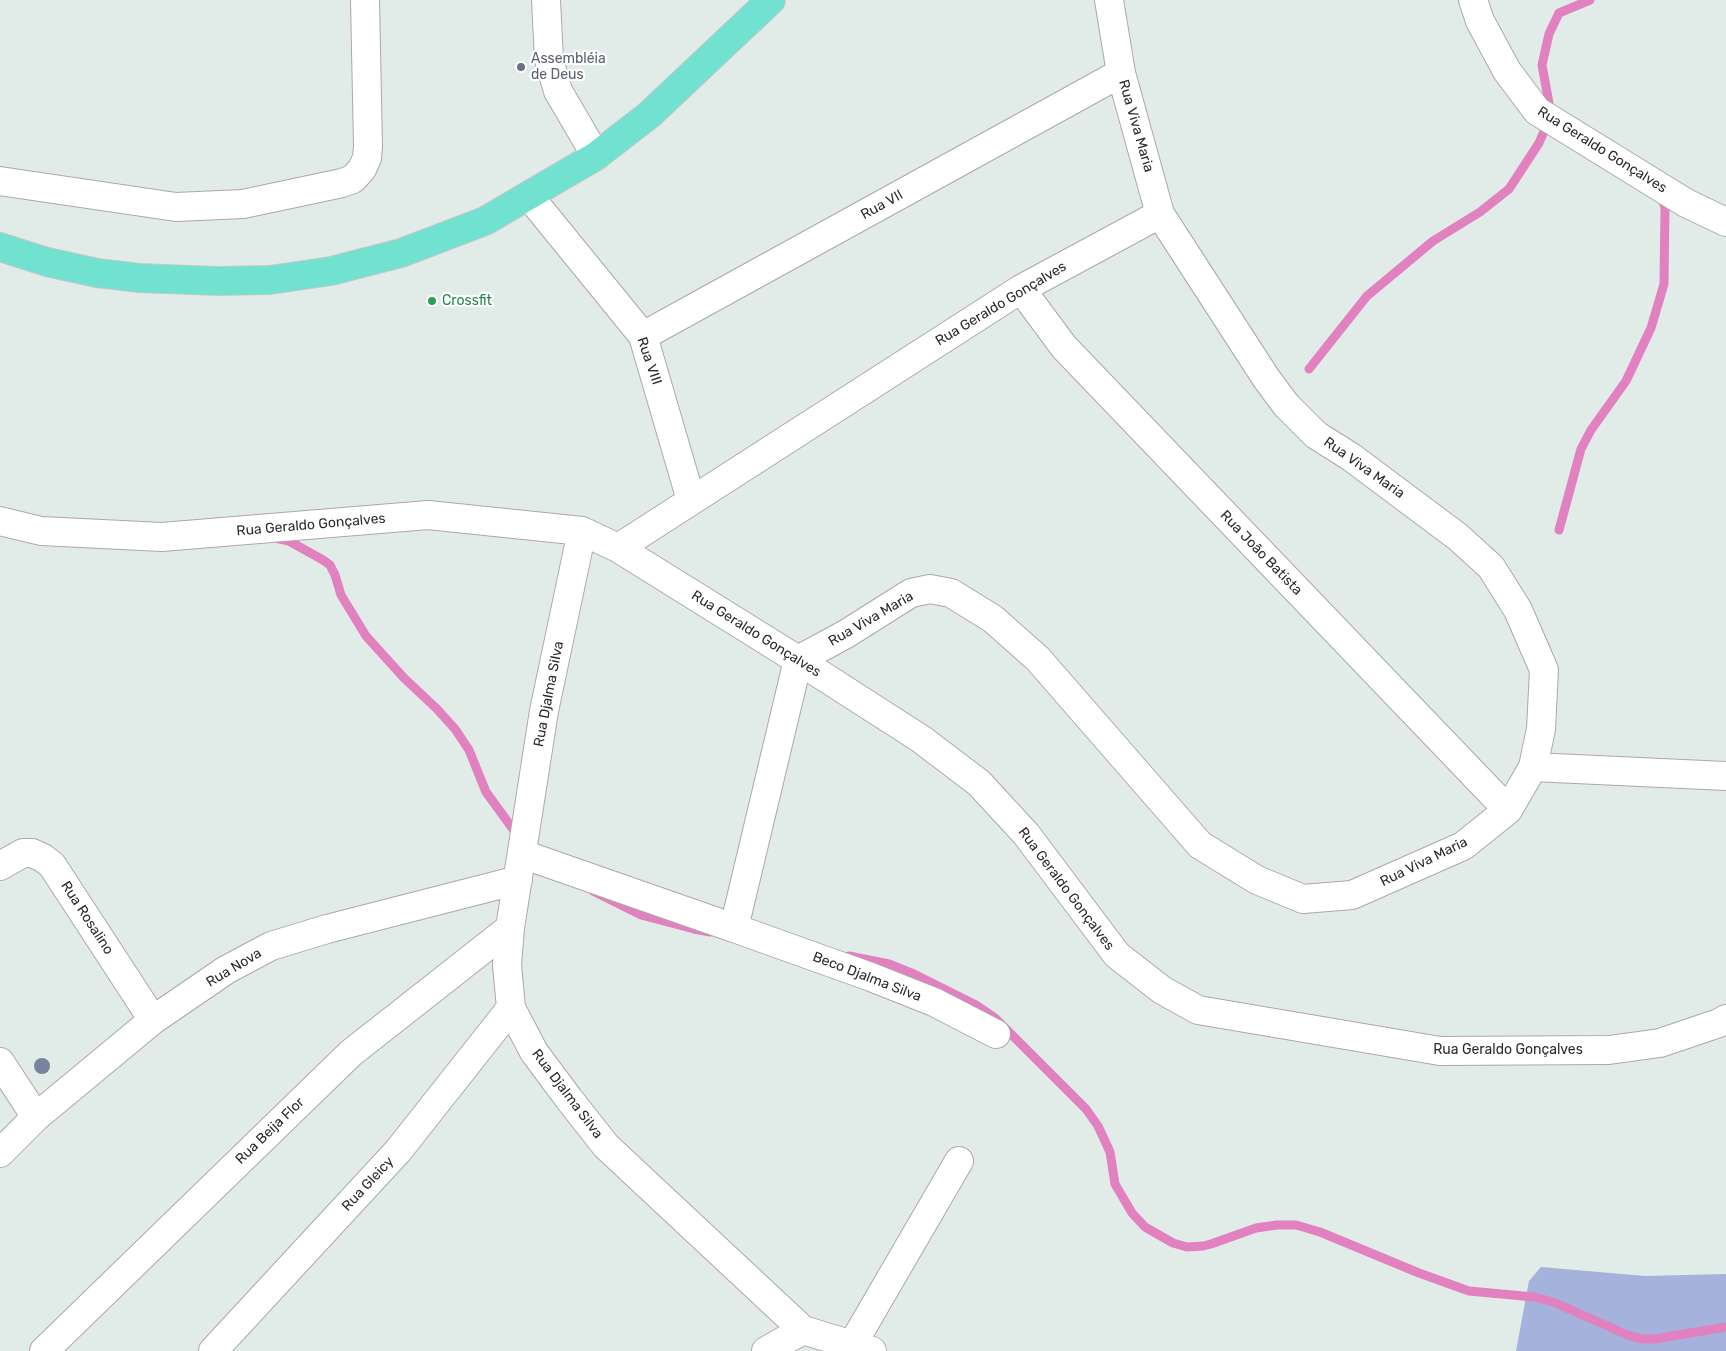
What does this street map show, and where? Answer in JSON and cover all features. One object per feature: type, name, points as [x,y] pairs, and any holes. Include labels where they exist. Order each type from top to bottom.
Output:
[{"type":"main road","points":[[0,246],[47,262],[96,273],[139,278],[218,281],[270,280],[331,271],[401,253],[485,221],[596,156],[649,115],[771,0]]},
{"type":"street","points":[[0,181],[176,207],[243,204],[342,183],[353,178],[362,170],[368,146],[365,0]]},
{"type":"street","points":[[546,0],[549,60],[558,91],[596,156]]},
{"type":"street","name":"Rua Viva Maria","points":[[798,660],[846,634],[911,593],[930,589],[951,593],[993,619],[1038,659],[1200,845],[1257,880],[1303,899],[1352,895],[1463,846],[1508,810],[1533,767],[1541,729],[1544,670],[1518,610],[1491,568],[1458,537],[1352,457],[1316,434],[1286,405],[1266,378],[1160,214],[1121,73],[1110,0]]},
{"type":"street","name":"Rua Geraldo Gonçalves","points":[[1473,0],[1480,21],[1506,71],[1536,111],[1686,203],[1726,222]]},
{"type":"street","name":"Rua VII","points":[[644,336],[1121,73]]},
{"type":"street","name":"Rua VIII","points":[[529,196],[644,336],[691,500]]},
{"type":"street","name":"Rua Geraldo Gonçalves","points":[[618,548],[1021,290],[1160,214]]},
{"type":"street","name":"Rua João Batista","points":[[1021,290],[1064,347],[1508,810]]},
{"type":"street","name":"Rua Geraldo Gonçalves","points":[[0,521],[41,531],[162,537],[428,515],[582,531],[618,548],[798,660],[921,739],[979,783],[1026,834],[1117,955],[1162,990],[1198,1010],[1440,1052],[1609,1050],[1660,1043],[1726,1019]]},
{"type":"street","name":"Rua Djalma Silva","points":[[582,531],[544,711],[510,928],[507,965],[510,1008],[534,1052],[568,1099],[606,1146],[804,1330],[862,1348]]},
{"type":"street","points":[[734,928],[798,660]]},
{"type":"street","points":[[1533,767],[1726,776]]},
{"type":"street","name":"Rua Rosalino","points":[[0,866],[23,853],[32,853],[52,865],[153,1020]]},
{"type":"street","name":"Beco Djalma Silva","points":[[520,867],[734,928],[871,977],[934,1002],[996,1034]]},
{"type":"street","name":"Rua Nova","points":[[0,1153],[36,1117],[153,1020],[226,970],[271,946],[520,867]]},
{"type":"street","name":"Rua Beija Flor","points":[[44,1351],[351,1053],[510,928]]},
{"type":"street","name":"Rua Gleicy","points":[[213,1351],[398,1152],[510,1008]]},
{"type":"street","points":[[0,1062],[36,1117]]},
{"type":"street","points":[[862,1348],[959,1161]]},
{"type":"street","points":[[766,1351],[804,1330]]},
{"type":"shaded area","points":[[1541,1267],[1645,1276],[1726,1274],[1726,1351],[1516,1351],[1529,1281]]},
{"type":"waterway","points":[[1309,369],[1367,296],[1433,241],[1480,212],[1509,189],[1539,143],[1545,129],[1549,103],[1542,65],[1549,34],[1559,13],[1590,0]]},
{"type":"waterway","points":[[1559,530],[1581,449],[1591,430],[1626,381],[1651,328],[1664,284],[1665,208],[1661,195]]},
{"type":"waterway","points":[[275,538],[289,541],[330,565],[341,595],[366,636],[404,678],[455,729],[469,750],[486,792],[518,836]]},
{"type":"waterway","points":[[593,891],[641,915],[710,932]]},
{"type":"waterway","points":[[849,956],[889,964],[914,974],[976,1005],[995,1018],[1086,1109],[1098,1126],[1110,1152],[1115,1184],[1132,1213],[1145,1227],[1173,1243],[1187,1247],[1203,1246],[1256,1228],[1296,1225],[1320,1232],[1419,1273],[1469,1291],[1534,1297],[1553,1302],[1630,1336],[1655,1339],[1726,1327]]},
{"type":"place","name":"Assembléia de Deus","points":[[521,67]]},
{"type":"place","name":"Crossfit","points":[[432,301]]}]
